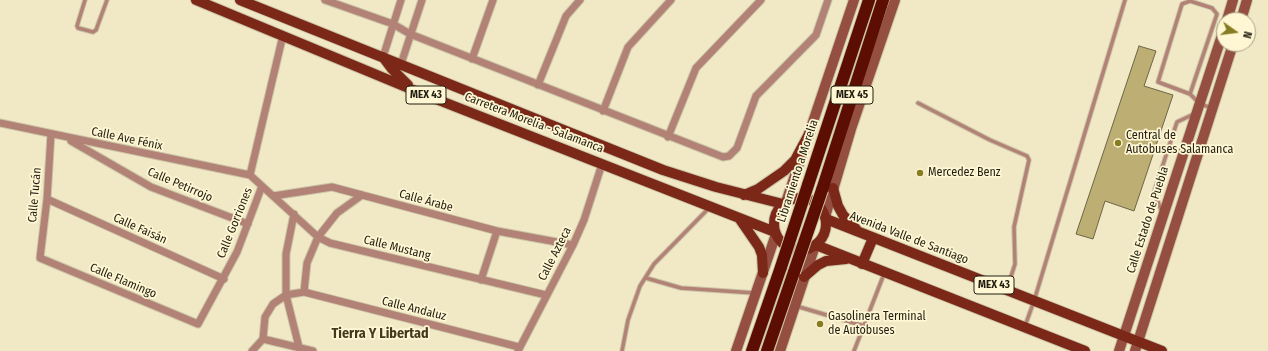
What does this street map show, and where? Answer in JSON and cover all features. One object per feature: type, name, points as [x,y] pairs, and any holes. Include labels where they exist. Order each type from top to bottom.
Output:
[{"type":"highway","name":"Libramiento a Morelia","points":[[752,351],[869,0]]},
{"type":"highway","name":"MEX 45","points":[[767,351],[800,275],[828,189],[883,0]]},
{"type":"main road","name":"Carretera Morelia - Salamanca","points":[[240,0],[663,170],[744,195],[785,203]]},
{"type":"main road","name":"Carretera Morelia - Salamanca","points":[[200,1],[418,92],[711,206],[776,233]]},
{"type":"main road","points":[[383,57],[401,79],[418,92]]},
{"type":"main road","points":[[744,195],[758,189],[784,172],[795,160],[810,132]]},
{"type":"main road","points":[[800,275],[826,261],[840,258],[858,262],[869,236],[856,229],[843,215],[835,197],[828,189]]},
{"type":"main road","name":"MEX 43","points":[[785,203],[800,198],[809,200],[821,208],[825,218]]},
{"type":"main road","points":[[776,233],[776,215],[785,203]]},
{"type":"main road","points":[[738,217],[760,247],[763,273]]},
{"type":"main road","points":[[816,245],[824,233],[825,218]]},
{"type":"main road","name":"Avenida Valle de Santiago","points":[[825,218],[1124,336],[1136,346],[1162,351]]},
{"type":"main road","name":"MEX 43","points":[[776,233],[782,243],[790,248],[800,250],[816,245],[1024,327],[1069,348],[1085,351]]},
{"type":"street","points":[[328,0],[393,24],[410,34],[718,156],[729,156],[737,148],[756,96],[816,35],[828,0]]},
{"type":"street","points":[[383,57],[401,0]]},
{"type":"street","points":[[401,64],[422,0]]},
{"type":"street","points":[[472,59],[493,0]]},
{"type":"street","points":[[538,85],[566,16],[580,0]]},
{"type":"street","points":[[603,111],[628,47],[671,0]]},
{"type":"street","points":[[668,137],[696,68],[761,0]]},
{"type":"street","points":[[785,203],[854,0]]},
{"type":"street","points":[[825,218],[828,189],[851,129],[895,0]]},
{"type":"street","points":[[1229,12],[1233,0]]},
{"type":"street","points":[[1243,12],[1247,0]]},
{"type":"street","name":"Calle Gorriones","points":[[198,324],[224,279],[248,224],[262,186],[250,175],[283,35]]},
{"type":"street","name":"Calle Estado de Puebla","points":[[1119,351],[1216,52]]},
{"type":"street","points":[[1136,346],[1230,52]]},
{"type":"street","name":"Calle Ave Fénix","points":[[0,123],[250,175]]},
{"type":"street","name":"Calle Tucán","points":[[40,258],[47,199],[51,134]]},
{"type":"street","name":"Calle Petirrojo","points":[[65,137],[151,186],[248,224]]},
{"type":"street","name":"Calle Azteca","points":[[518,349],[573,245],[584,220],[602,164]]},
{"type":"street","name":"Calle Mustang","points":[[262,186],[318,237],[330,243],[546,295]]},
{"type":"street","name":"Calle Árabe","points":[[273,196],[332,187],[497,232],[573,245]]},
{"type":"street","points":[[252,351],[263,338],[265,318],[273,304],[286,295],[304,292],[307,263],[318,237],[337,213],[362,195]]},
{"type":"street","name":"Calle Faisán","points":[[47,199],[224,279]]},
{"type":"street","points":[[294,214],[286,254],[286,295],[299,349]]},
{"type":"street","points":[[481,280],[497,232]]},
{"type":"street","points":[[736,351],[776,233]]},
{"type":"street","points":[[780,351],[795,306],[800,275],[816,245]]},
{"type":"street","name":"Calle Flamingo","points":[[40,258],[198,324]]},
{"type":"street","name":"Calle Andaluz","points":[[304,292],[518,349]]},
{"type":"street","points":[[263,338],[299,349],[313,351]]},
{"type":"lane","points":[[85,0],[77,26],[78,28],[93,32],[96,30],[107,0]]},
{"type":"lane","points":[[1024,327],[1034,301],[1125,0]]},
{"type":"lane","points":[[1190,94],[1217,14],[1212,8],[1190,1],[1182,4],[1158,82],[1190,94],[1198,108]]},
{"type":"lane","points":[[918,103],[983,136],[1028,156],[1014,227],[1015,264],[1006,290]]},
{"type":"lane","points":[[1164,215],[1154,192],[1177,122],[1198,108],[1213,108]]},
{"type":"lane","points":[[622,351],[628,320],[640,286],[654,264],[711,206]]},
{"type":"lane","points":[[854,351],[885,272]]},
{"type":"lane","points":[[646,278],[681,288],[756,293]]},
{"type":"lane","points":[[795,306],[864,326]]},
{"type":"building","points":[[1139,46],[1156,51],[1144,86],[1173,95],[1134,211],[1105,201],[1093,239],[1076,234]]},
{"type":"place","name":"Central de Autobuses Salamanca","points":[[1118,143]]},
{"type":"place","name":"Mercedez Benz","points":[[920,173]]},
{"type":"place","name":"Gasolinera Terminal de Autobuses","points":[[820,324]]},
{"type":"district","name":"Tierra Y Libertad","points":[[380,334]]}]
